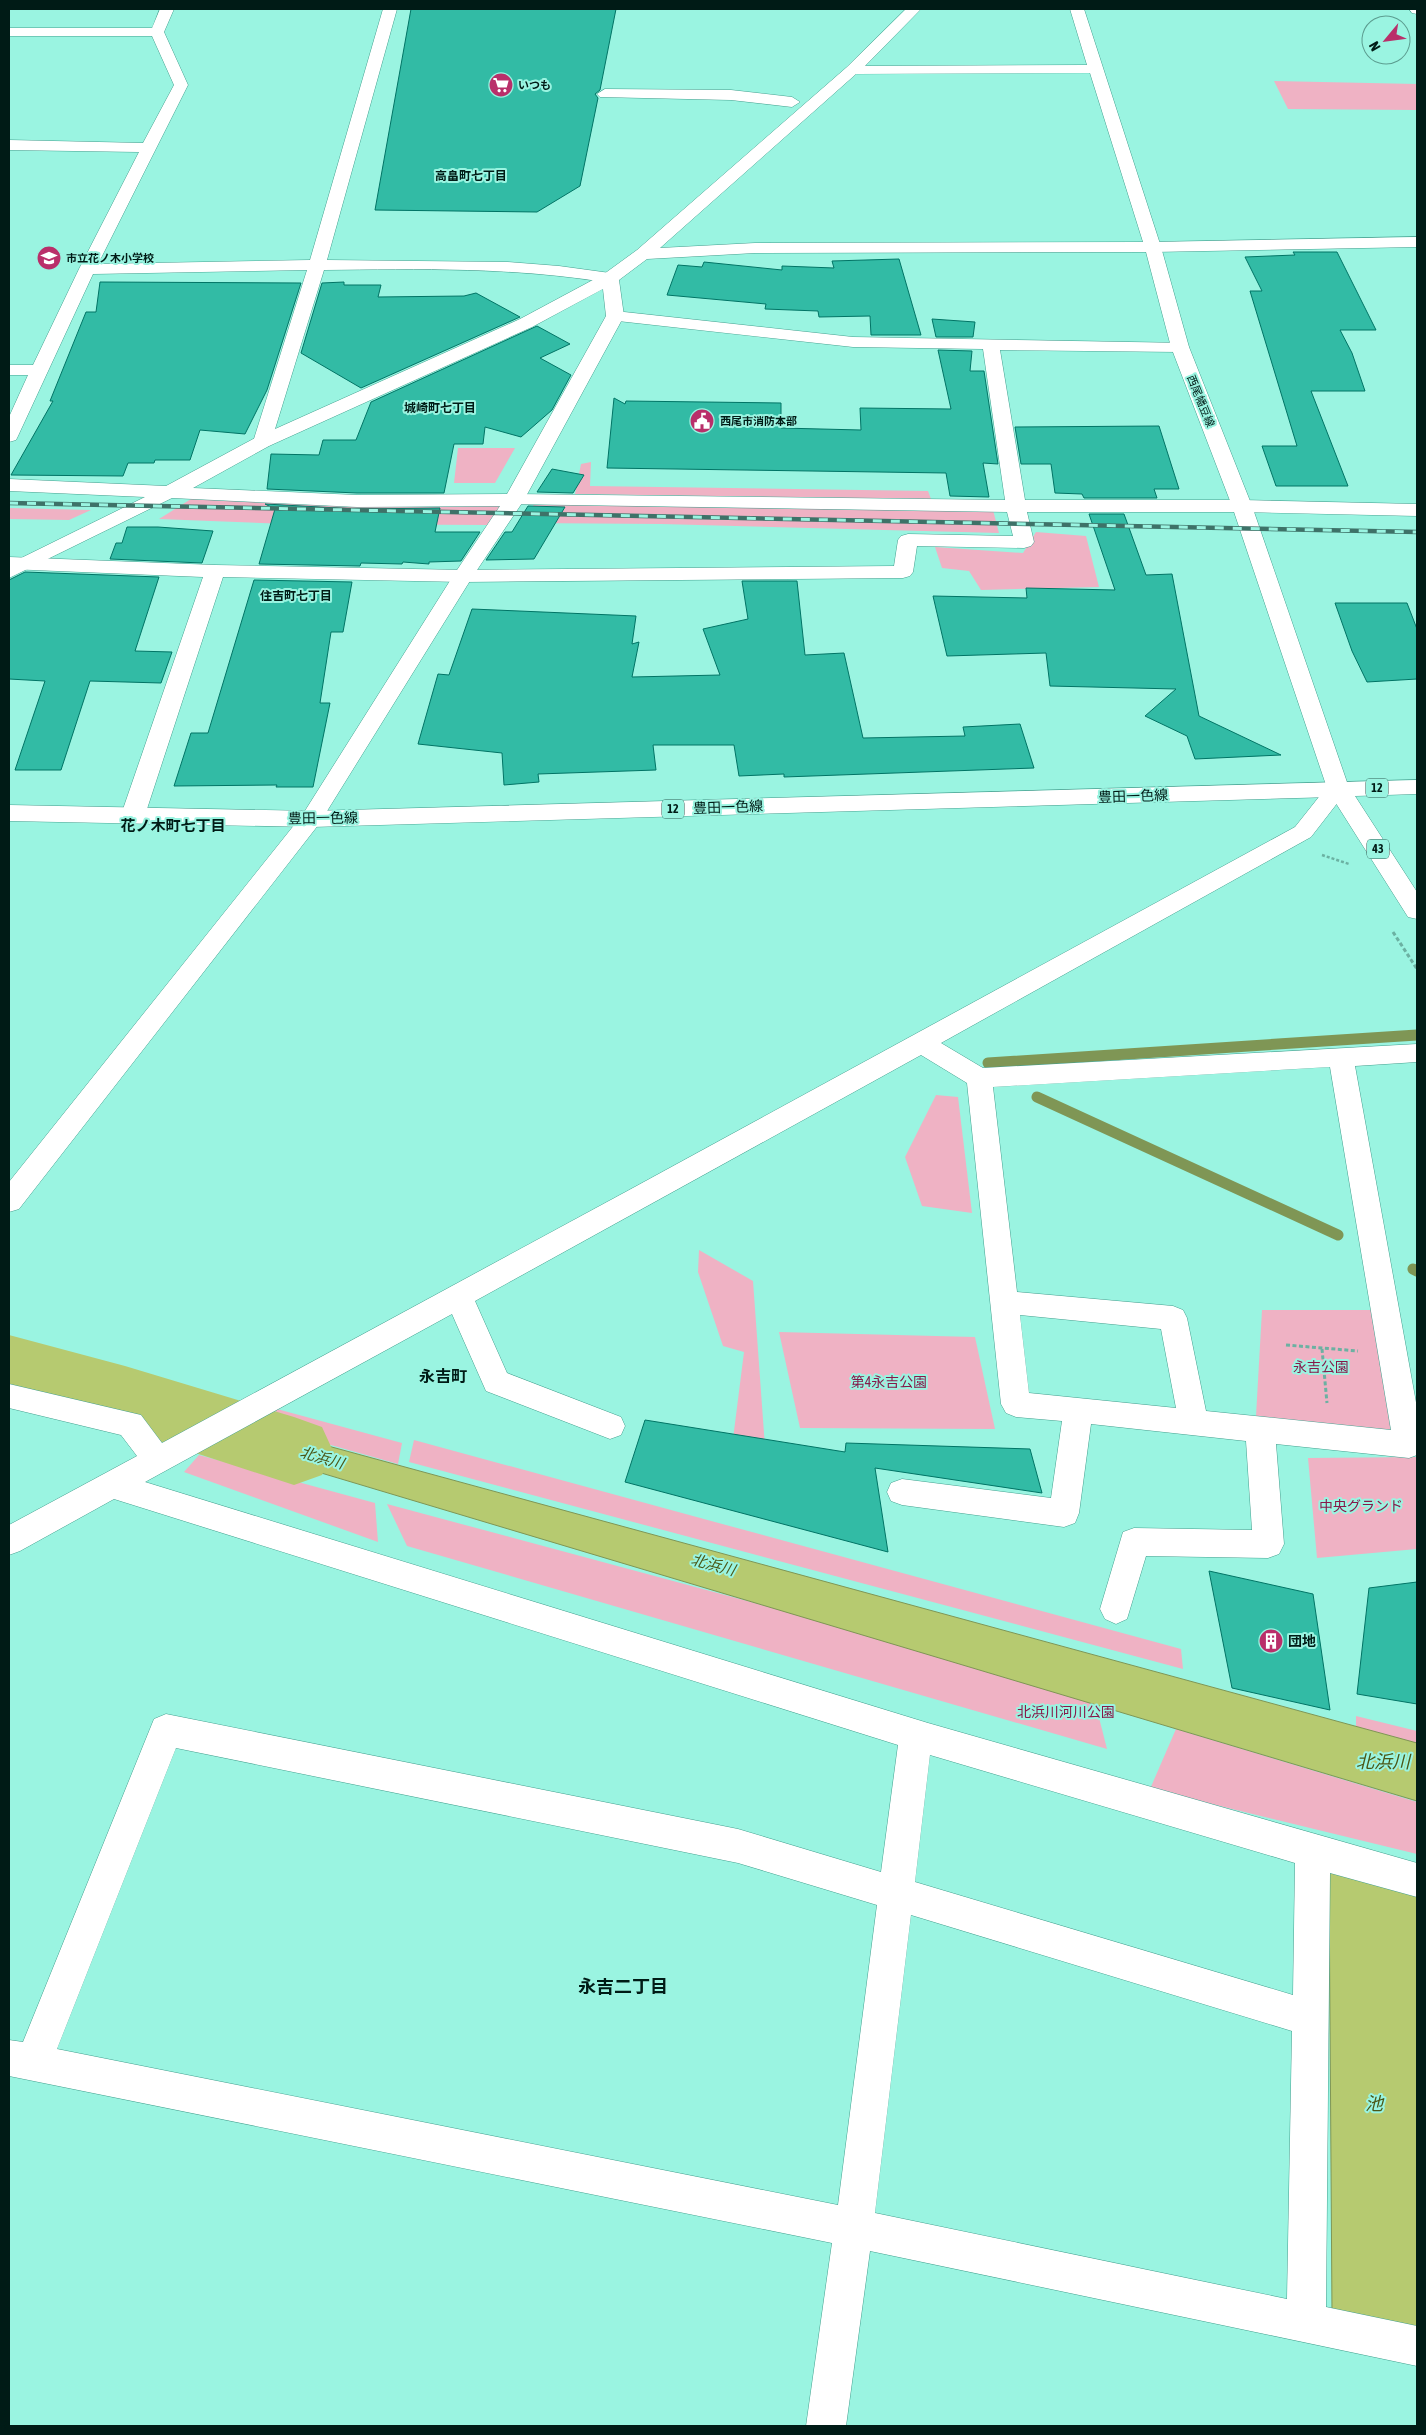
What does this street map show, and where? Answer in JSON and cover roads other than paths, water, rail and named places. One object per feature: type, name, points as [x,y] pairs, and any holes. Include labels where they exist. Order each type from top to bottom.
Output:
[{"type":"street","points":[[9,436],[88,269],[181,85],[157,32],[166,9]]},
{"type":"street","points":[[262,442],[390,9]]},
{"type":"street","points":[[14,566],[170,492],[262,442],[526,323],[610,278],[644,254],[852,70],[914,9]]},
{"type":"street","name":"西尾幡豆線","points":[[1077,9],[1153,247],[1180,347],[1242,506],[1338,788]]},
{"type":"street","points":[[9,32],[157,32]]},
{"type":"street","points":[[852,70],[1097,69]]},
{"type":"street","points":[[605,94],[731,95],[792,102]]},
{"type":"street","points":[[9,145],[150,148]]},
{"type":"street","points":[[644,254],[842,247],[1153,247],[1417,242]]},
{"type":"street","points":[[88,269],[316,264],[447,266],[572,271],[610,278]]},
{"type":"street","points":[[9,1201],[312,819],[463,576],[514,500],[615,316],[610,278]]},
{"type":"street","points":[[615,316],[853,342],[992,346],[1180,347]]},
{"type":"street","points":[[14,566],[463,576],[903,572],[908,540],[1024,542],[1016,506],[992,346]]},
{"type":"street","points":[[9,370],[40,370]]},
{"type":"street","points":[[9,485],[357,500],[1016,506],[1242,506],[1417,510]]},
{"type":"street","points":[[133,815],[215,571]]},
{"type":"street","name":"豊田一色線","points":[[9,812],[312,819],[1417,787]]},
{"type":"street","points":[[9,1541],[458,1297],[1303,832],[1338,788]]},
{"type":"street","name":"43","points":[[1338,788],[1417,911]]},
{"type":"street","points":[[920,1042],[979,1078],[1417,1053]]},
{"type":"street","points":[[979,1078],[1016,1404],[1409,1445],[1341,1058]]},
{"type":"street","points":[[458,1297],[496,1382],[610,1426]]},
{"type":"street","points":[[1004,1302],[1173,1318],[1194,1423]]},
{"type":"street","points":[[9,1396],[130,1424],[164,1456]]},
{"type":"street","points":[[902,1492],[1064,1513],[1078,1411]]},
{"type":"street","points":[[1116,1609],[1134,1542],[1268,1544],[1260,1430]]},
{"type":"street","points":[[112,1485],[916,1734],[1417,1880]]},
{"type":"street","points":[[1310,2018],[738,1846],[166,1730],[21,2060],[854,2228],[1417,2346]]},
{"type":"street","points":[[826,2426],[854,2228],[916,1734]]},
{"type":"street","points":[[1306,2323],[1313,1851]]},
{"type":"water","points":[[9,1347],[205,1400],[158,1424],[9,1382]]},
{"type":"water","name":"北浜川","points":[[251,1425],[1417,1743],[1417,1801],[211,1440]]},
{"type":"water","name":"池","points":[[1329,1872],[1417,1894],[1417,2331],[1332,2314]]},
{"type":"waterway","points":[[988,1063],[1417,1035]]},
{"type":"waterway","points":[[1037,1097],[1338,1235]]},
{"type":"waterway","points":[[1413,1269],[1417,1271]]},
{"type":"waterway","name":"北浜川","points":[[9,1367],[125,1398],[294,1451]]},
{"type":"railway","points":[[9,503],[1417,532]]},
{"type":"place","name":"いつも","points":[[501,85]]},
{"type":"place","name":"市立花ノ木小学校","points":[[49,258]]},
{"type":"place","name":"西尾市消防本部","points":[[702,421]]},
{"type":"place","name":"団地","points":[[1271,1641]]},
{"type":"district","name":"高畠町七丁目","points":[[471,176]]},
{"type":"district","name":"城崎町七丁目","points":[[440,408]]},
{"type":"district","name":"住吉町七丁目","points":[[296,596]]},
{"type":"district","name":"花ノ木町七丁目","points":[[173,826]]},
{"type":"district","name":"永吉町","points":[[443,1376]]},
{"type":"district","name":"永吉二丁目","points":[[623,1987]]},
{"type":"park label","name":"永吉公園","points":[[1321,1367]]},
{"type":"park label","name":"第4永吉公園","points":[[889,1382]]},
{"type":"park label","name":"中央グランド","points":[[1361,1506]]},
{"type":"park label","name":"北浜川河川公園","points":[[1066,1712]]}]
